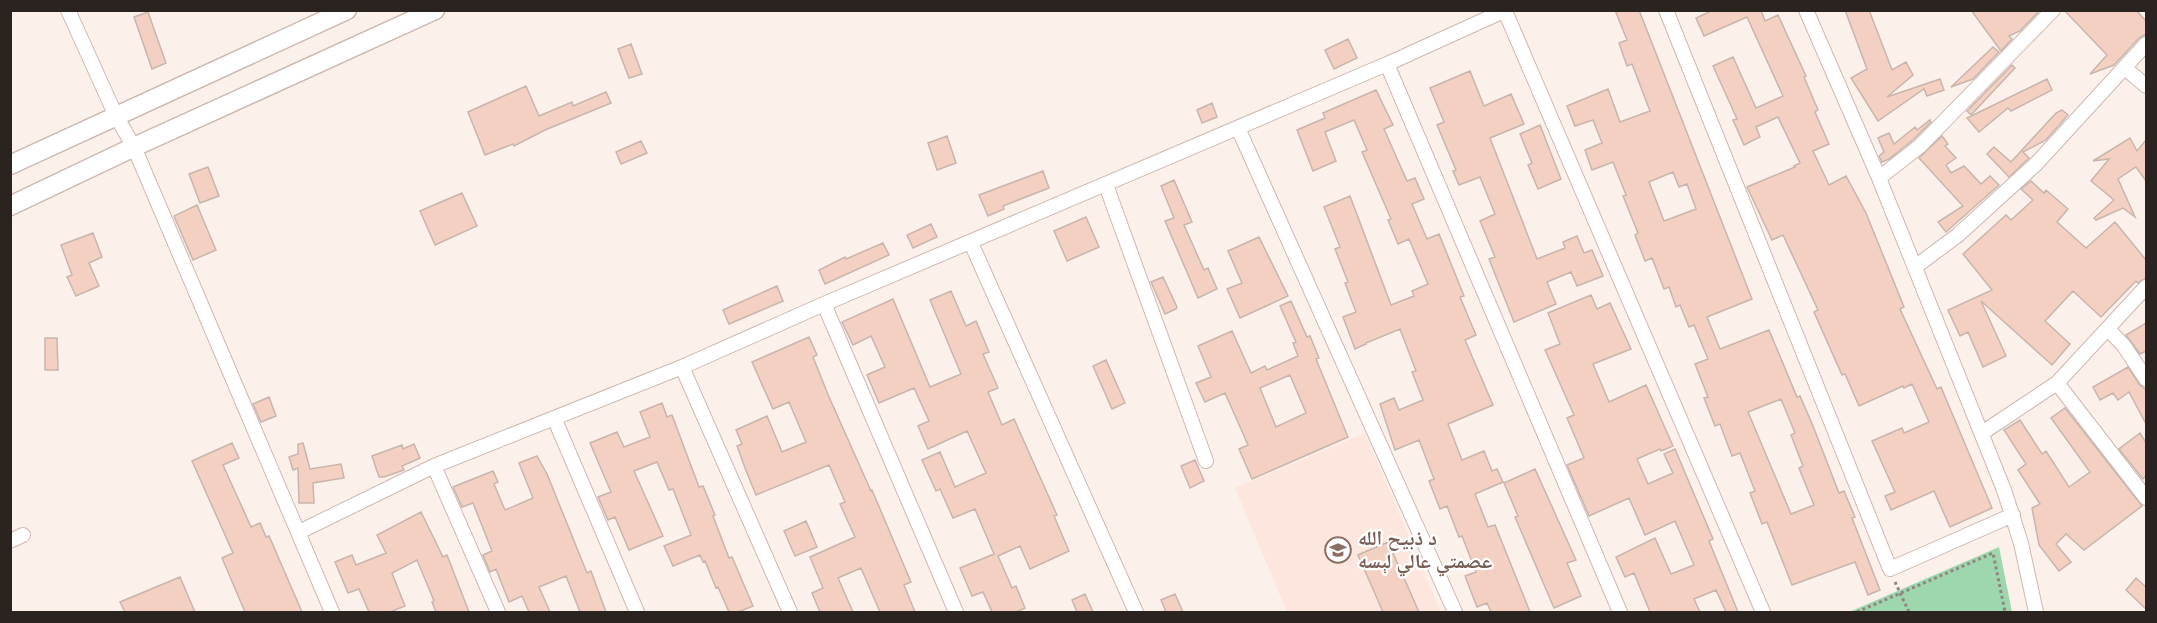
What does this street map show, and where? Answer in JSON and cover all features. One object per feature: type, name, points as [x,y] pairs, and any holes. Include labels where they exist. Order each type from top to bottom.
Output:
[{"type":"main road","points":[[10,165],[347,10]]},
{"type":"main road","points":[[10,206],[435,10]]},
{"type":"street","points":[[68,10],[116,116],[134,147],[332,612]]},
{"type":"street","points":[[1666,10],[1890,569],[2013,515]]},
{"type":"street","points":[[1806,10],[1879,178],[1982,433],[2013,515],[2037,612]]},
{"type":"street","points":[[1879,178],[1920,146],[2053,10]]},
{"type":"street","points":[[299,532],[434,466],[555,420],[682,367],[1505,11],[1763,612]]},
{"type":"street","points":[[1915,267],[1958,235],[2036,164],[2146,44]]},
{"type":"street","points":[[1387,64],[1620,612]]},
{"type":"street","points":[[2125,68],[2146,86]]},
{"type":"street","points":[[1238,128],[1455,612]]},
{"type":"street","points":[[1106,185],[1206,461]]},
{"type":"street","points":[[971,243],[1136,612]]},
{"type":"street","points":[[1982,433],[2057,383],[2108,329],[2144,297]]},
{"type":"street","points":[[824,304],[956,612]]},
{"type":"street","points":[[2108,329],[2124,346],[2146,379]]},
{"type":"street","points":[[682,367],[790,612]]},
{"type":"street","points":[[2057,383],[2146,498]]},
{"type":"street","points":[[555,420],[637,612]]},
{"type":"street","points":[[434,466],[498,612]]},
{"type":"path","points":[[1857,612],[1993,554],[2005,612]]},
{"type":"path","points":[[1890,569],[1909,612]]},
{"type":"shaded area","name":"د ذبیح الله عصمتي عالي لېسه","points":[[1365,433],[1441,612],[1287,612],[1235,488]]},
{"type":"green space","points":[[1999,547],[2012,612],[1849,612]]},
{"type":"building","points":[[1615,10],[1639,10],[1752,299],[1707,317],[1720,349],[1769,330],[1797,397],[1800,396],[1813,426],[1839,493],[1844,491],[1880,590],[1868,595],[1855,562],[1792,585],[1767,522],[1762,524],[1750,493],[1755,491],[1740,453],[1732,456],[1720,424],[1715,426],[1704,398],[1708,397],[1695,364],[1708,359],[1694,325],[1689,327],[1680,305],[1676,307],[1669,287],[1664,289],[1652,258],[1645,261],[1635,235],[1638,233],[1623,196],[1626,195],[1613,162],[1592,170],[1585,150],[1602,143],[1593,120],[1575,126],[1567,106],[1608,89],[1620,122],[1650,111],[1632,64],[1627,66],[1619,43],[1627,40]],"holes":[[[1673,172],[1679,187],[1687,184],[1696,209],[1664,221],[1649,182]],[[1781,399],[1795,433],[1791,435],[1803,466],[1799,468],[1814,505],[1791,514],[1748,412]]]},
{"type":"building","points":[[1713,10],[1761,10],[1765,21],[1778,15],[1806,76],[1804,77],[1818,110],[1815,112],[1829,144],[1813,151],[1829,185],[1846,176],[1866,213],[1904,307],[1900,309],[1937,389],[1941,387],[1992,508],[1950,527],[1934,491],[1891,510],[1885,496],[1895,492],[1872,441],[1902,428],[1904,433],[1929,422],[1912,384],[1859,406],[1845,374],[1842,375],[1814,312],[1818,310],[1783,235],[1772,240],[1747,187],[1800,163],[1778,117],[1756,127],[1760,137],[1744,145],[1733,120],[1737,119],[1713,66],[1733,57],[1756,108],[1783,96],[1747,17],[1704,36],[1696,18]]},
{"type":"building","points":[[1845,10],[1869,10],[1892,70],[1906,62],[1913,75],[1887,97],[1940,79],[1944,90],[1927,96],[1924,89],[1878,121],[1851,78],[1867,69]]},
{"type":"building","points":[[1971,10],[2040,10],[2020,31],[2009,36],[2012,39],[2001,51]]},
{"type":"building","points":[[2064,10],[2136,10],[2146,21],[2146,34],[2139,38],[2114,65],[2090,74],[2107,55]]},
{"type":"building","points":[[148,12],[166,63],[152,69],[134,17]]},
{"type":"building","points":[[1348,39],[1357,58],[1334,69],[1325,50]]},
{"type":"building","points":[[631,44],[642,74],[629,78],[618,49]]},
{"type":"building","points":[[1993,47],[1999,52],[1973,79],[1951,87]]},
{"type":"building","points":[[2012,65],[2015,68],[1971,115],[1967,111]]},
{"type":"building","points":[[1470,71],[1484,106],[1511,94],[1524,124],[1490,138],[1537,259],[1565,248],[1563,242],[1577,236],[1584,253],[1592,250],[1603,276],[1577,286],[1571,272],[1547,282],[1556,304],[1514,322],[1489,259],[1495,257],[1480,221],[1495,214],[1480,177],[1459,185],[1453,171],[1456,170],[1437,125],[1444,122],[1430,88]]},
{"type":"building","points":[[2047,79],[2052,90],[2011,111],[2008,108],[1979,132],[1967,118]]},
{"type":"building","points":[[526,86],[539,116],[572,102],[573,106],[606,92],[611,103],[545,130],[514,146],[513,144],[485,155],[468,112]]},
{"type":"building","points":[[1376,90],[1393,125],[1384,129],[1407,181],[1415,178],[1424,199],[1412,204],[1427,239],[1439,234],[1464,296],[1460,297],[1476,335],[1465,340],[1493,405],[1448,424],[1462,460],[1484,451],[1492,471],[1497,469],[1503,482],[1475,494],[1488,527],[1495,525],[1530,612],[1491,612],[1487,603],[1477,607],[1465,576],[1476,572],[1447,506],[1440,509],[1429,481],[1434,479],[1419,440],[1395,450],[1380,404],[1394,398],[1399,410],[1423,400],[1412,372],[1416,371],[1400,329],[1355,349],[1343,317],[1356,312],[1345,283],[1348,282],[1335,249],[1340,247],[1324,207],[1350,196],[1391,305],[1414,296],[1412,291],[1428,284],[1409,239],[1398,244],[1388,220],[1391,219],[1362,152],[1367,150],[1354,120],[1325,132],[1336,161],[1313,171],[1297,130],[1325,118],[1323,113]]},
{"type":"building","points":[[1212,103],[1217,117],[1202,123],[1197,110]]},
{"type":"building","points":[[2062,110],[2068,115],[2046,140],[2023,152],[2029,158],[2009,177],[1987,154],[1994,147],[2011,162],[2056,113]]},
{"type":"building","points":[[1930,120],[1931,122],[1914,139],[1882,162],[1879,156],[1884,152],[1878,138],[1889,133],[1894,144],[1915,127],[1917,130]]},
{"type":"building","points":[[1540,125],[1561,179],[1538,189],[1528,165],[1532,163],[1520,134]]},
{"type":"building","points":[[947,136],[956,163],[937,170],[928,143]]},
{"type":"building","points":[[1942,136],[1948,144],[1945,146],[1956,158],[1946,165],[1951,173],[1964,166],[1981,184],[1990,176],[1999,185],[1946,232],[1938,222],[1963,206],[1919,158]]},
{"type":"building","points":[[2130,138],[2137,151],[2146,140],[2146,181],[2136,167],[2118,179],[2135,217],[2123,208],[2096,220],[2094,218],[2114,200],[2091,181],[2109,159],[2093,161]]},
{"type":"building","points":[[641,141],[647,153],[621,164],[616,152]]},
{"type":"building","points":[[208,167],[219,196],[200,203],[189,174]]},
{"type":"building","points":[[1043,171],[1049,188],[1003,206],[1004,209],[988,216],[979,195]]},
{"type":"building","points":[[1174,180],[1192,222],[1184,225],[1204,270],[1208,268],[1217,289],[1198,298],[1165,221],[1174,218],[1161,186]]},
{"type":"building","points":[[2031,181],[2044,193],[2046,190],[2068,209],[2057,222],[2086,248],[2115,222],[2146,260],[2146,278],[2138,283],[2136,281],[2101,317],[2073,291],[2045,321],[2070,344],[2052,365],[1981,301],[2006,356],[1983,367],[1968,332],[1960,336],[1948,310],[1992,290],[1963,254],[2006,215],[2011,220],[2033,200],[2021,189]]},
{"type":"building","points":[[462,193],[477,226],[435,245],[420,211]]},
{"type":"building","points":[[197,205],[216,250],[193,260],[174,216]]},
{"type":"building","points":[[1086,217],[1099,247],[1067,261],[1054,231]]},
{"type":"building","points":[[931,224],[937,237],[913,248],[907,235]]},
{"type":"building","points":[[93,233],[102,257],[89,263],[99,286],[76,296],[67,277],[72,275],[61,245]]},
{"type":"building","points":[[1259,237],[1288,296],[1240,318],[1227,289],[1242,283],[1228,251]]},
{"type":"building","points":[[883,243],[889,255],[825,284],[819,270],[845,257],[846,259]]},
{"type":"building","points":[[1163,277],[1177,307],[1165,314],[1151,282]]},
{"type":"building","points":[[777,286],[783,301],[729,324],[723,310]]},
{"type":"building","points":[[951,291],[966,326],[976,321],[989,352],[983,354],[998,388],[988,392],[1002,425],[1014,419],[1057,515],[1054,516],[1069,551],[1030,569],[1020,546],[998,556],[1012,588],[1016,586],[1025,608],[1016,612],[992,612],[983,592],[972,596],[960,568],[994,554],[975,509],[953,518],[940,489],[936,491],[922,460],[940,452],[955,487],[986,473],[967,431],[928,449],[918,426],[929,421],[914,388],[879,403],[867,375],[885,367],[871,336],[853,345],[842,322],[893,299],[930,387],[961,374],[930,300]]},
{"type":"building","points":[[1591,295],[1597,309],[1610,303],[1631,349],[1593,364],[1609,402],[1646,385],[1673,446],[1637,459],[1648,484],[1673,473],[1664,454],[1675,449],[1713,539],[1709,541],[1738,612],[1726,612],[1716,590],[1694,599],[1700,612],[1650,612],[1634,573],[1625,577],[1616,557],[1655,538],[1671,574],[1694,565],[1675,521],[1645,535],[1629,498],[1589,516],[1567,465],[1584,458],[1567,418],[1574,415],[1545,350],[1560,344],[1548,313]]},
{"type":"building","points":[[1291,301],[1307,337],[1310,336],[1319,358],[1316,359],[1348,437],[1252,479],[1239,449],[1248,445],[1225,393],[1205,402],[1196,383],[1211,377],[1198,346],[1232,331],[1251,373],[1265,366],[1267,370],[1298,356],[1293,343],[1296,342],[1280,306]],"holes":[[[1290,375],[1306,413],[1276,427],[1260,388]]]},
{"type":"building","points":[[2146,323],[2146,351],[2140,354],[2126,335]]},
{"type":"building","points":[[809,337],[817,355],[813,357],[829,397],[911,582],[904,585],[915,612],[880,612],[861,568],[838,578],[853,612],[820,612],[812,593],[823,588],[810,557],[855,537],[840,504],[845,502],[829,465],[756,495],[745,468],[737,446],[742,444],[736,430],[767,416],[782,452],[806,442],[789,402],[773,409],[752,362]]},
{"type":"building","points":[[45,338],[57,338],[58,370],[45,370]]},
{"type":"building","points":[[1106,360],[1125,403],[1112,409],[1093,366]]},
{"type":"building","points":[[2128,367],[2139,384],[2146,390],[2146,424],[2129,392],[2118,400],[2113,393],[2100,400],[2093,387]]},
{"type":"building","points":[[269,397],[276,416],[261,422],[253,404]]},
{"type":"building","points":[[662,403],[667,417],[672,415],[699,487],[703,486],[715,515],[713,516],[729,558],[732,557],[753,606],[738,612],[729,612],[700,555],[673,566],[664,546],[691,535],[673,489],[669,490],[657,462],[634,471],[663,536],[629,550],[615,517],[608,520],[598,497],[611,492],[590,443],[617,432],[624,447],[650,437],[640,412]]},
{"type":"building","points":[[2065,408],[2142,506],[2084,550],[2066,534],[2056,544],[2071,562],[2059,571],[2039,545],[2032,508],[2040,504],[2018,470],[2026,464],[2004,430],[2020,420],[2042,454],[2046,451],[2069,487],[2090,472],[2051,418]]},
{"type":"building","points":[[2140,433],[2146,443],[2146,476],[2143,479],[2119,449]]},
{"type":"building","points":[[232,443],[239,458],[223,465],[251,527],[260,523],[266,537],[269,536],[302,612],[245,612],[222,558],[233,553],[192,461]]},
{"type":"building","points":[[303,443],[310,469],[341,464],[344,478],[313,483],[314,503],[299,503],[298,468],[293,470],[289,457],[298,454],[298,444]]},
{"type":"building","points":[[414,444],[420,458],[402,466],[404,470],[379,477],[372,456],[402,445],[403,449]]},
{"type":"building","points":[[537,456],[547,474],[587,573],[591,571],[606,612],[580,612],[566,576],[539,587],[550,612],[529,612],[522,596],[509,602],[496,569],[490,572],[483,555],[492,551],[473,503],[462,507],[453,487],[493,471],[498,482],[494,484],[505,510],[533,498],[519,463]]},
{"type":"building","points":[[1195,460],[1204,481],[1190,488],[1181,466]]},
{"type":"building","points":[[1535,469],[1576,560],[1567,563],[1581,596],[1554,608],[1515,517],[1518,516],[1504,483]]},
{"type":"building","points":[[421,512],[443,557],[447,555],[469,612],[436,612],[432,602],[434,601],[417,560],[392,573],[405,606],[390,612],[369,612],[359,589],[348,593],[335,562],[352,555],[356,565],[386,553],[377,535]]},
{"type":"building","points":[[806,521],[817,547],[795,556],[784,531]]},
{"type":"building","points":[[1388,542],[1419,612],[1383,612],[1358,555]]},
{"type":"building","points":[[180,577],[195,612],[125,612],[120,602]]},
{"type":"building","points":[[2136,578],[2146,587],[2146,609],[2126,590]]},
{"type":"building","points":[[1085,594],[1093,612],[1077,612],[1072,600]]},
{"type":"building","points":[[1175,594],[1183,612],[1166,612],[1161,600]]},
{"type":"place","name":"د ذبیح الله عصمتي عالي لېسه","points":[[1338,550]]}]
